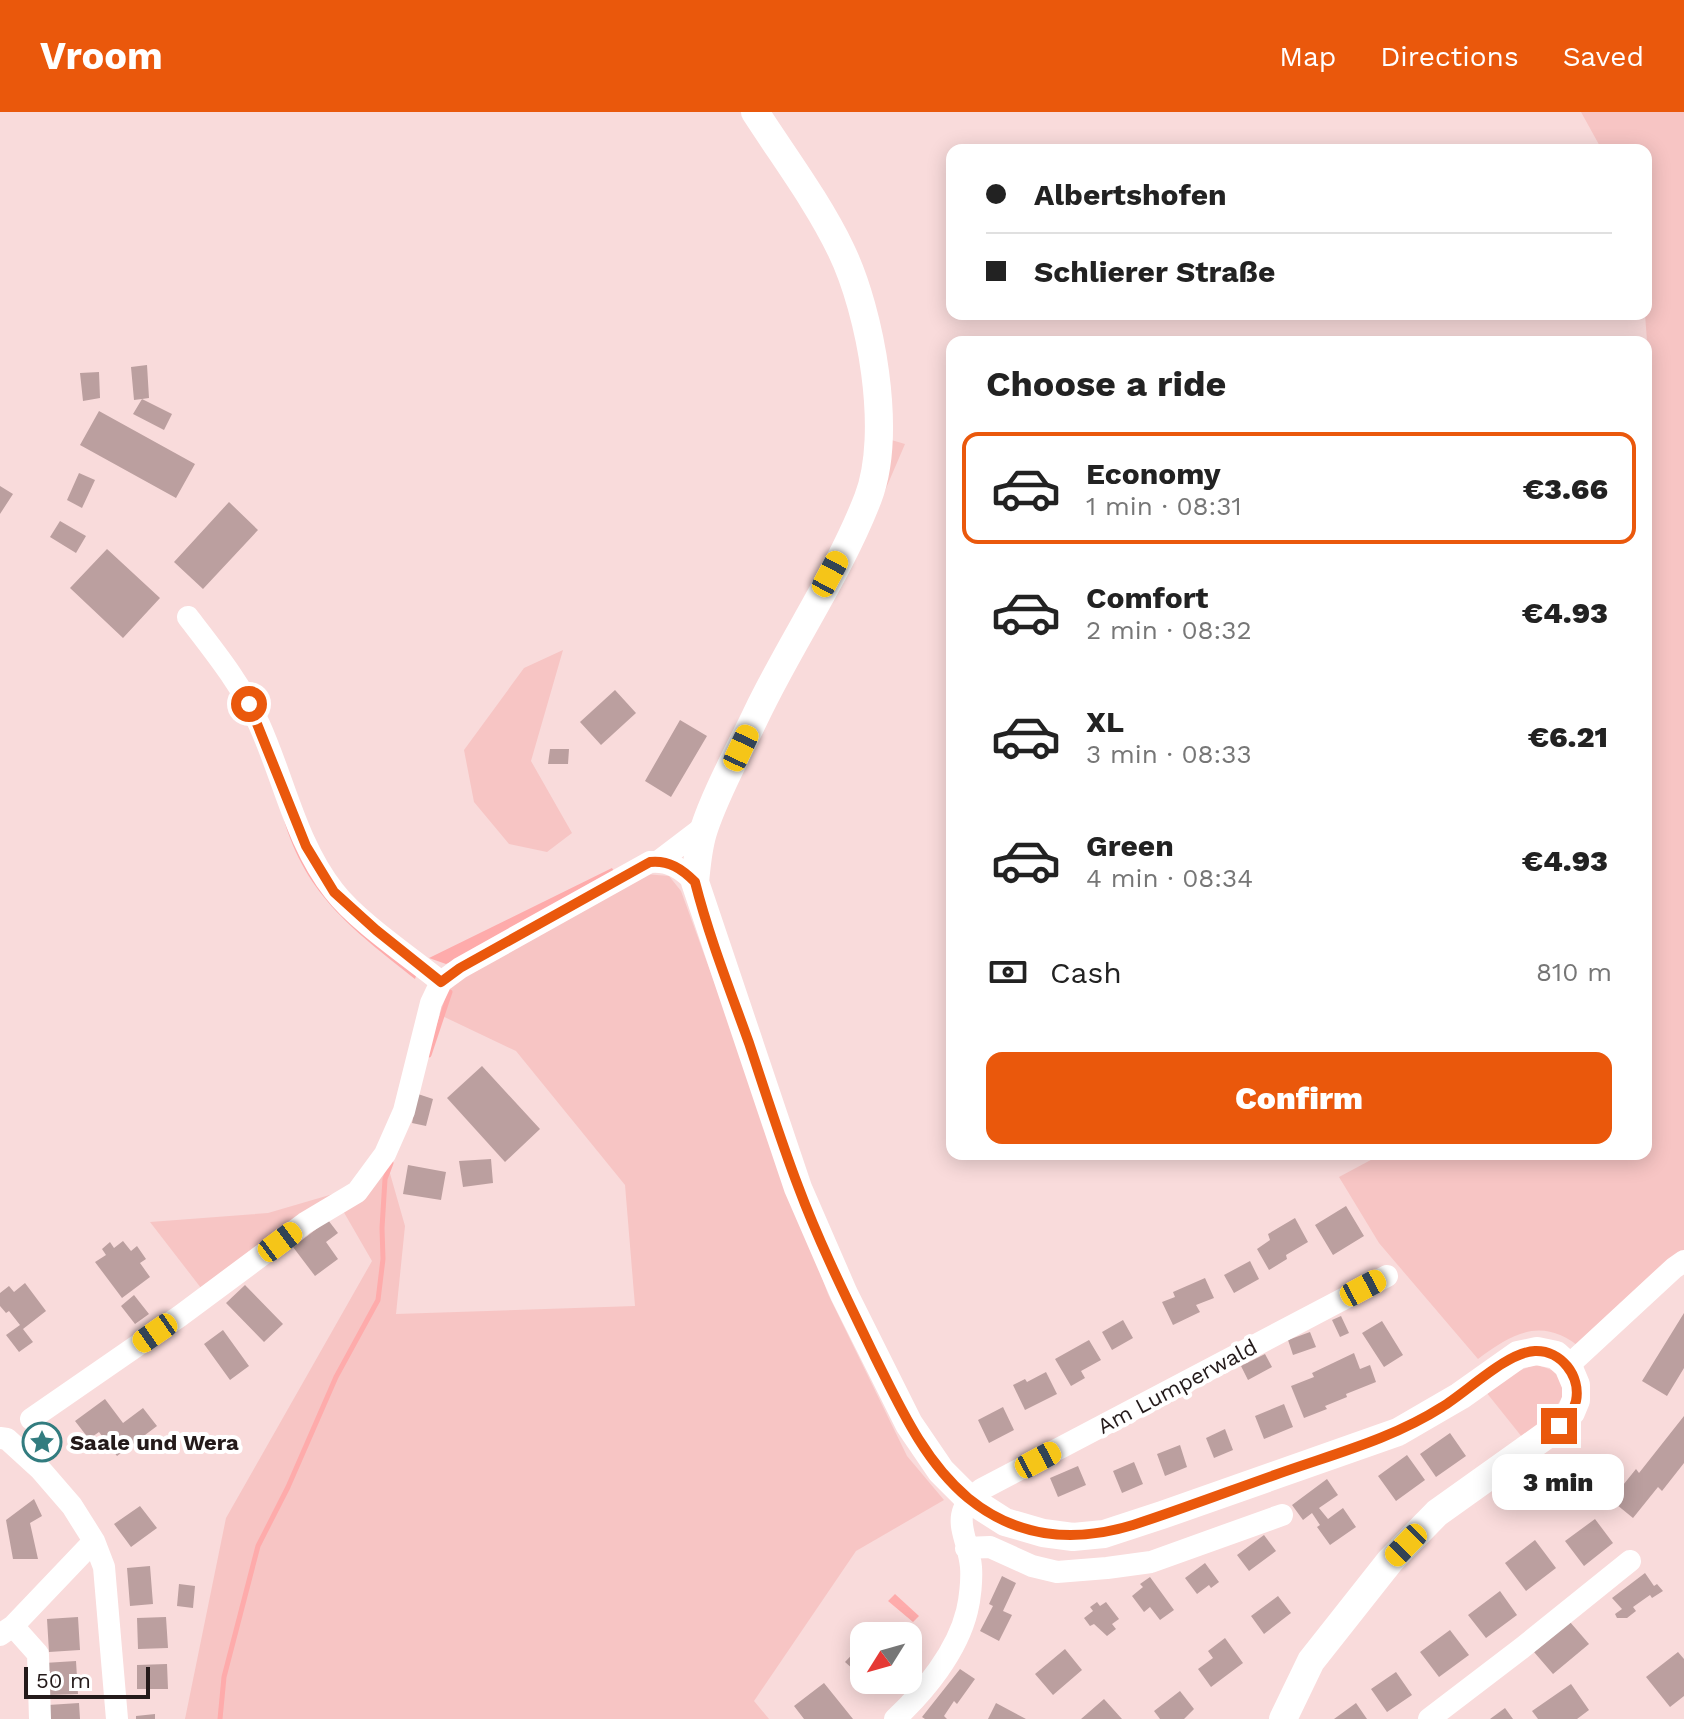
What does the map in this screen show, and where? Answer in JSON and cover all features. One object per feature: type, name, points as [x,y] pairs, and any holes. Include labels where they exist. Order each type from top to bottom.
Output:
[{"type":"main road","points":[[755,112],[819,210],[842,252],[865,321],[878,402],[876,468],[869,496],[855,528],[765,697],[705,826],[698,850],[695,882],[798,1188],[833,1271],[909,1424],[941,1471],[969,1499],[1005,1522],[1043,1533],[1073,1537],[1104,1534],[1398,1432],[1460,1396],[1518,1355],[1537,1351],[1556,1355],[1568,1366],[1576,1385],[1576,1400],[1559,1426],[1437,1513],[1390,1561],[1311,1661],[1283,1719]]},
{"type":"street","points":[[188,617],[238,682],[259,726],[306,846],[334,892],[441,982]]},
{"type":"street","points":[[659,861],[705,826]]},
{"type":"street","points":[[31,1419],[180,1316],[305,1223],[357,1192],[385,1154],[404,1111],[431,1003],[441,982],[460,968],[650,862],[659,861],[683,870],[695,882]]},
{"type":"street","points":[[1568,1366],[1684,1261]]},
{"type":"street","name":"Am Lumperwald","points":[[969,1499],[982,1489],[1387,1276]]},
{"type":"street","points":[[0,1438],[7,1439],[40,1469],[72,1506],[94,1541],[104,1567],[117,1719]]},
{"type":"street","points":[[895,1719],[917,1698],[944,1658],[967,1610],[971,1568],[960,1523],[969,1499]]},
{"type":"street","points":[[966,1548],[990,1547],[1032,1566],[1057,1572],[1107,1568],[1151,1562],[1282,1515]]},
{"type":"street","points":[[40,1719],[38,1654],[7,1631],[94,1541]]},
{"type":"street","points":[[1434,1717],[1630,1561]]},
{"type":"shaded area","points":[[1581,112],[1684,112],[1684,1261],[1584,1351],[1556,1334],[1530,1331],[1505,1341],[1478,1359],[1379,1243],[1339,1177],[1371,1160],[1652,1160],[1652,336],[1647,336],[1645,320],[1652,320],[1652,144],[1599,144]]},
{"type":"shaded area","points":[[888,439],[905,444],[857,545]]},
{"type":"shaded area","points":[[563,650],[531,761],[572,833],[547,852],[509,844],[474,802],[464,750],[524,668]]},
{"type":"shaded area","points":[[281,809],[308,862],[418,970],[415,979],[350,925],[316,886],[290,838]]},
{"type":"shaded area","points":[[612,868],[616,875],[465,956],[446,964],[429,958]]},
{"type":"shaded area","points":[[645,874],[669,876],[681,891],[828,1294],[907,1456],[944,1500],[856,1551],[754,1701],[769,1719],[185,1719],[226,1518],[372,1261],[342,1209],[387,1163],[405,1226],[396,1314],[635,1306],[625,1185],[516,1051],[436,1013],[442,998],[458,976]]},
{"type":"shaded area","points":[[333,1194],[201,1288],[150,1222],[268,1213]]},
{"type":"shaded area","points":[[1535,1365],[1553,1371],[1562,1379],[1564,1388],[1554,1409],[1522,1437],[1486,1392],[1512,1373]]},
{"type":"shaded area","points":[[895,1594],[919,1616],[913,1622],[888,1601]]},
{"type":"building","points":[[147,365],[149,398],[134,400],[131,367]]},
{"type":"building","points":[[99,372],[100,398],[83,401],[80,373]]},
{"type":"building","points":[[142,399],[172,414],[164,430],[133,414]]},
{"type":"building","points":[[99,411],[195,464],[176,498],[80,445]]},
{"type":"building","points":[[79,473],[95,480],[82,508],[67,500]]},
{"type":"building","points":[[0,486],[13,494],[0,514]]},
{"type":"building","points":[[229,502],[258,530],[203,589],[174,562]]},
{"type":"building","points":[[60,521],[86,536],[76,553],[50,537]]},
{"type":"building","points":[[107,549],[160,598],[123,638],[70,588]]},
{"type":"building","points":[[615,690],[636,713],[601,745],[580,722]]},
{"type":"building","points":[[680,720],[707,736],[671,797],[645,781]]},
{"type":"building","points":[[550,749],[569,749],[568,764],[548,764]]},
{"type":"building","points":[[482,1066],[540,1129],[505,1162],[447,1098]]},
{"type":"building","points":[[418,1094],[433,1099],[426,1126],[412,1123]]},
{"type":"building","points":[[491,1159],[493,1183],[463,1187],[459,1161]]},
{"type":"building","points":[[408,1165],[446,1172],[441,1200],[403,1194]]},
{"type":"building","points":[[1346,1206],[1364,1236],[1333,1255],[1315,1225]]},
{"type":"building","points":[[1295,1218],[1308,1242],[1269,1270],[1257,1249],[1270,1240],[1268,1234]]},
{"type":"building","points":[[328,1220],[338,1233],[326,1242],[338,1259],[315,1276],[293,1247]]},
{"type":"building","points":[[123,1241],[131,1251],[137,1246],[146,1259],[140,1263],[150,1277],[122,1298],[95,1262],[106,1255],[102,1249],[110,1242],[114,1248]]},
{"type":"building","points":[[1250,1261],[1259,1279],[1234,1293],[1224,1275]]},
{"type":"building","points":[[1205,1278],[1214,1298],[1196,1305],[1200,1312],[1173,1325],[1162,1302],[1175,1297],[1173,1292]]},
{"type":"building","points":[[25,1283],[46,1311],[23,1329],[33,1342],[19,1352],[6,1335],[20,1325],[9,1311],[6,1313],[0,1306],[0,1293],[9,1286],[14,1292]]},
{"type":"building","points":[[245,1285],[283,1324],[264,1342],[226,1303]]},
{"type":"building","points":[[134,1295],[149,1314],[135,1324],[121,1306]]},
{"type":"building","points":[[1684,1313],[1684,1368],[1667,1396],[1642,1381]]},
{"type":"building","points":[[1341,1316],[1349,1333],[1340,1337],[1332,1320]]},
{"type":"building","points":[[1123,1320],[1133,1338],[1112,1350],[1102,1332]]},
{"type":"building","points":[[1382,1321],[1403,1355],[1384,1367],[1362,1333]]},
{"type":"building","points":[[223,1330],[249,1366],[230,1380],[204,1344]]},
{"type":"building","points":[[1310,1332],[1316,1347],[1293,1355],[1288,1340]]},
{"type":"building","points":[[1089,1340],[1101,1360],[1081,1371],[1085,1378],[1071,1386],[1055,1359]]},
{"type":"building","points":[[1354,1353],[1360,1369],[1370,1365],[1376,1382],[1346,1394],[1347,1397],[1325,1406],[1327,1409],[1304,1418],[1291,1386],[1314,1377],[1312,1373]]},
{"type":"building","points":[[1265,1354],[1272,1367],[1248,1380],[1241,1366]]},
{"type":"building","points":[[1046,1372],[1057,1394],[1025,1410],[1013,1385]]},
{"type":"building","points":[[105,1399],[123,1423],[143,1408],[157,1426],[117,1456],[99,1432],[89,1439],[75,1421]]},
{"type":"building","points":[[1284,1404],[1293,1427],[1264,1439],[1255,1416]]},
{"type":"building","points":[[1003,1407],[1014,1430],[989,1443],[978,1420]]},
{"type":"building","points":[[1684,1416],[1684,1463],[1662,1491],[1658,1487],[1633,1518],[1611,1500],[1636,1469],[1639,1473]]},
{"type":"building","points":[[1225,1429],[1233,1450],[1214,1458],[1206,1438]]},
{"type":"building","points":[[1450,1433],[1466,1456],[1436,1477],[1420,1454]]},
{"type":"building","points":[[1180,1445],[1187,1467],[1165,1476],[1157,1454]]},
{"type":"building","points":[[1407,1455],[1425,1480],[1396,1501],[1378,1476]]},
{"type":"building","points":[[1134,1462],[1143,1484],[1122,1493],[1113,1471]]},
{"type":"building","points":[[1078,1466],[1086,1485],[1058,1497],[1050,1478]]},
{"type":"building","points":[[1327,1479],[1338,1495],[1319,1508],[1328,1519],[1343,1508],[1356,1527],[1330,1545],[1317,1527],[1320,1525],[1312,1513],[1303,1520],[1292,1505]]},
{"type":"building","points":[[34,1499],[42,1516],[30,1523],[38,1559],[13,1559],[6,1520]]},
{"type":"building","points":[[140,1506],[157,1528],[131,1547],[114,1524]]},
{"type":"building","points":[[1595,1519],[1613,1543],[1584,1566],[1565,1541]]},
{"type":"building","points":[[1264,1535],[1276,1551],[1249,1571],[1237,1555]]},
{"type":"building","points":[[1535,1540],[1556,1568],[1526,1591],[1505,1563]]},
{"type":"building","points":[[1205,1563],[1219,1582],[1197,1594],[1185,1578]]},
{"type":"building","points":[[150,1566],[153,1604],[130,1606],[127,1568]]},
{"type":"building","points":[[1645,1573],[1654,1586],[1657,1584],[1663,1591],[1652,1598],[1650,1595],[1633,1607],[1636,1611],[1627,1618],[1617,1618],[1615,1614],[1622,1609],[1612,1598]]},
{"type":"building","points":[[1002,1576],[1016,1583],[1003,1611],[1012,1615],[999,1641],[980,1631],[993,1606],[989,1604]]},
{"type":"building","points":[[1150,1577],[1174,1610],[1160,1620],[1150,1607],[1144,1612],[1132,1596],[1143,1587],[1140,1584]]},
{"type":"building","points":[[179,1584],[195,1586],[193,1608],[177,1606]]},
{"type":"building","points":[[1500,1591],[1517,1615],[1486,1638],[1468,1615]]},
{"type":"building","points":[[1278,1596],[1291,1613],[1264,1634],[1251,1616]]},
{"type":"building","points":[[1097,1602],[1100,1606],[1106,1602],[1119,1619],[1112,1624],[1116,1629],[1107,1636],[1094,1624],[1090,1626],[1084,1618],[1093,1611],[1090,1607]]},
{"type":"building","points":[[78,1617],[80,1650],[49,1652],[47,1619]]},
{"type":"building","points":[[166,1617],[168,1648],[138,1649],[137,1618]]},
{"type":"building","points":[[1570,1622],[1589,1644],[1553,1674],[1534,1652]]},
{"type":"building","points":[[1450,1630],[1469,1655],[1439,1677],[1420,1652]]},
{"type":"building","points":[[1225,1638],[1243,1663],[1211,1687],[1198,1669],[1213,1658],[1208,1651]]},
{"type":"building","points":[[1065,1649],[1082,1670],[1053,1695],[1035,1674]]},
{"type":"building","points":[[1678,1652],[1684,1659],[1684,1696],[1670,1707],[1646,1677]]},
{"type":"building","points":[[76,1661],[78,1694],[47,1695],[44,1663]]},
{"type":"building","points":[[167,1664],[168,1689],[137,1689],[137,1665]]},
{"type":"building","points":[[960,1669],[975,1679],[957,1704],[954,1701],[944,1716],[947,1719],[922,1717]]},
{"type":"building","points":[[1396,1672],[1412,1695],[1387,1712],[1371,1689]]},
{"type":"building","points":[[824,1683],[853,1719],[804,1719],[794,1706]]},
{"type":"building","points":[[1571,1684],[1589,1710],[1577,1719],[1538,1719],[1532,1711]]},
{"type":"building","points":[[1180,1691],[1194,1709],[1184,1719],[1160,1719],[1154,1711]]},
{"type":"building","points":[[1104,1699],[1122,1719],[1081,1719]]},
{"type":"building","points":[[79,1703],[80,1719],[49,1719],[48,1705]]},
{"type":"building","points":[[996,1703],[1026,1719],[988,1719]]},
{"type":"building","points":[[1356,1703],[1367,1719],[1334,1719]]},
{"type":"building","points":[[1505,1708],[1513,1719],[1490,1719]]},
{"type":"building","points":[[155,1714],[155,1719],[136,1719],[136,1716]]},
{"type":"waterway","points":[[429,1055],[450,992]]},
{"type":"waterway","points":[[220,1719],[224,1677],[258,1546],[288,1487],[336,1377],[378,1300],[383,1259],[385,1179],[391,1163]]},
{"type":"place","name":"Saale und Wera","points":[[42,1442]]},
{"type":"route","points":[[249,704],[306,846],[334,892],[441,982],[460,968],[650,862],[670,864],[683,870],[695,882],[798,1188],[844,1294],[909,1424],[941,1471],[969,1499],[1005,1522],[1043,1533],[1073,1537],[1104,1534],[1133,1525],[1398,1432],[1460,1396],[1518,1355],[1537,1351],[1556,1355],[1568,1366],[1576,1385],[1576,1400],[1559,1426]]}]
